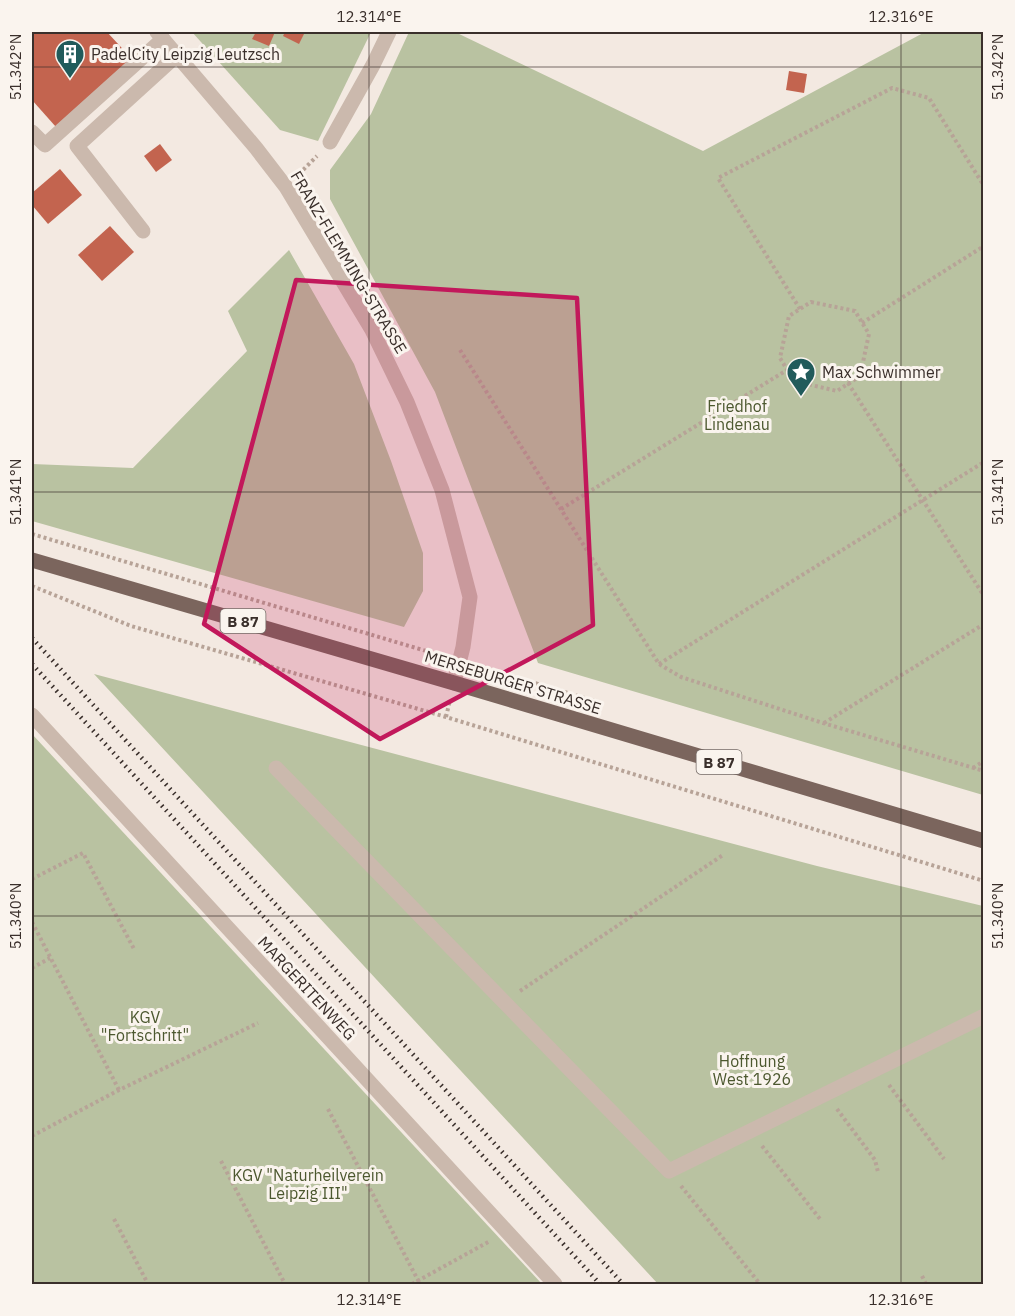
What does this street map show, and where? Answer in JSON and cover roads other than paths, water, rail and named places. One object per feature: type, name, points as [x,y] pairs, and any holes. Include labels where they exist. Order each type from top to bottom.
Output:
[{"type":"main road","name":"MERSEBURGER STRASSE","points":[[32,560],[984,841]]},
{"type":"street","points":[[330,142],[389,32]]},
{"type":"street","points":[[32,132],[45,145],[160,35]]},
{"type":"street","name":"FRANZ-FLEMMING-STRASSE","points":[[160,35],[286,187],[372,330],[406,402],[442,489],[470,597],[463,647],[454,683]]},
{"type":"street","points":[[143,231],[77,146],[177,55]]},
{"type":"street","name":"MARGERITENWEG","points":[[32,715],[555,1284]]},
{"type":"street","points":[[276,768],[669,1171],[984,1016]]},
{"type":"railway","points":[[32,638],[623,1284]]},
{"type":"railway","points":[[32,664],[600,1284]]},
{"type":"place","name":"PadelCity Leipzig Leutzsch","points":[[70,80]]},
{"type":"place","name":"Max Schwimmer","points":[[801,398]]},
{"type":"park label","name":"Friedhof Lindenau","points":[[737,415]]},
{"type":"park label","name":"KGV \"Fortschritt\"","points":[[145,1026]]},
{"type":"park label","name":"Hoffnung West 1926","points":[[752,1070]]},
{"type":"park label","name":"KGV \"Naturheilverein Leipzig III\"","points":[[308,1184]]}]
